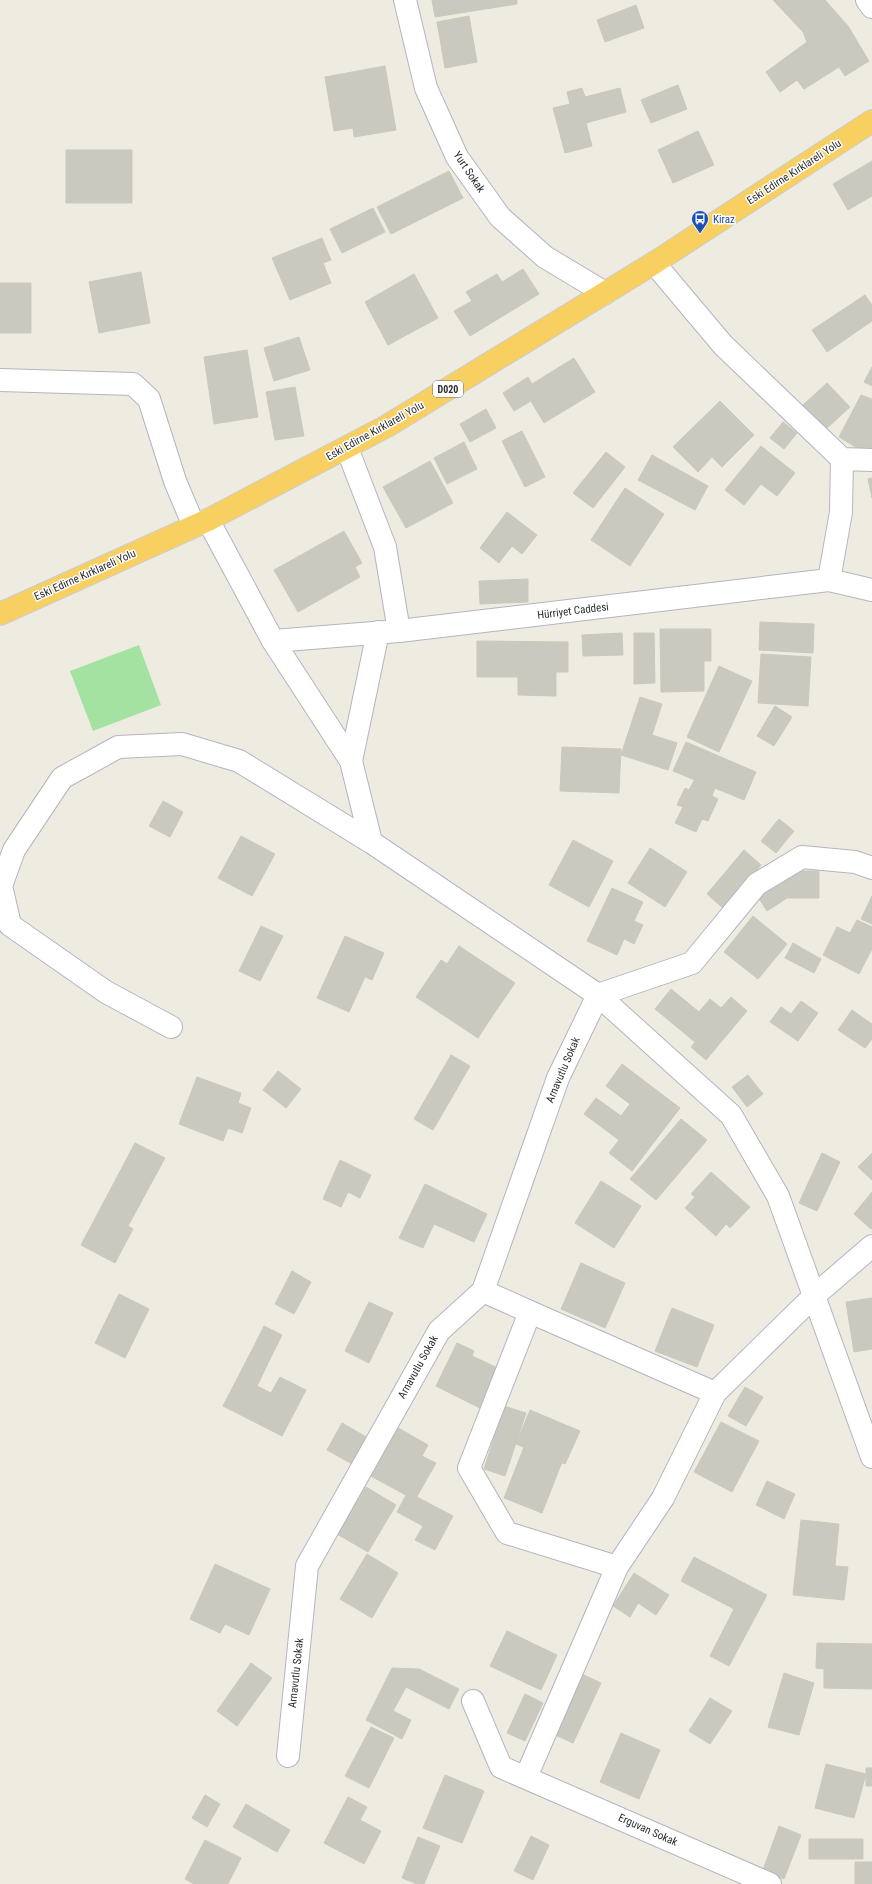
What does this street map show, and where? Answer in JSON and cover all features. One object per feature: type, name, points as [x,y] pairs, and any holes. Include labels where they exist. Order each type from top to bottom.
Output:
[{"type":"highway","name":"Eski Edirne Kırklareli Yolu","points":[[0,614],[201,523],[387,426],[654,263],[872,121]]},
{"type":"street","name":"Yurt Sokak","points":[[405,0],[426,88],[457,157],[500,217],[545,257],[605,293]]},
{"type":"street","points":[[867,0],[872,7]]},
{"type":"street","points":[[654,263],[723,345],[842,459],[872,460]]},
{"type":"street","points":[[0,380],[132,384],[149,399],[175,481],[273,641],[351,761],[371,842]]},
{"type":"street","points":[[346,448],[385,547],[399,631]]},
{"type":"street","points":[[829,580],[841,512],[842,459]]},
{"type":"street","name":"Hürriyet Caddesi","points":[[273,641],[399,631],[829,580],[872,590]]},
{"type":"street","points":[[351,761],[378,632]]},
{"type":"street","points":[[171,1027],[106,992],[10,925],[1,886],[14,850],[62,778],[118,747],[182,744],[239,761],[371,842],[598,995],[731,1115],[778,1196],[872,1457]]},
{"type":"street","points":[[598,995],[692,963],[757,884],[802,857],[855,862],[872,868]]},
{"type":"street","name":"Arnavutlu Sokak","points":[[288,1756],[307,1566],[439,1331],[483,1291],[558,1078],[598,995]]},
{"type":"street","points":[[526,1777],[617,1568],[664,1498],[715,1393],[814,1296],[872,1246]]},
{"type":"street","points":[[483,1291],[715,1393]]},
{"type":"street","points":[[530,1312],[468,1468],[507,1533],[617,1568]]},
{"type":"street","name":"Erguvan Sokak","points":[[473,1701],[501,1767],[770,1884]]},
{"type":"green space","points":[[139,645],[161,705],[93,731],[70,671]]},
{"type":"building","points":[[432,0],[517,0],[517,4],[435,17]]},
{"type":"building","points":[[773,0],[825,0],[848,26],[869,61],[845,76],[839,67],[804,89],[797,80],[780,92],[766,72],[807,42],[803,32]]},
{"type":"building","points":[[636,5],[644,28],[605,42],[597,20]]},
{"type":"building","points":[[469,16],[477,62],[445,68],[437,22]]},
{"type":"building","points":[[385,66],[396,130],[354,137],[353,128],[334,131],[325,77]]},
{"type":"building","points":[[678,85],[687,109],[651,123],[641,100]]},
{"type":"building","points":[[582,88],[585,97],[620,88],[626,112],[586,123],[592,146],[565,153],[553,108],[570,104],[567,92]]},
{"type":"building","points":[[698,131],[714,165],[673,183],[658,150]]},
{"type":"building","points":[[66,150],[132,150],[132,203],[66,203]]},
{"type":"building","points":[[872,161],[872,196],[848,210],[833,184]]},
{"type":"building","points":[[449,171],[463,198],[391,234],[377,207]]},
{"type":"building","points":[[373,208],[385,232],[342,253],[330,229]]},
{"type":"building","points":[[322,238],[331,260],[323,263],[331,283],[290,300],[272,258]]},
{"type":"building","points":[[523,269],[539,294],[470,336],[454,311],[472,301],[466,292],[497,274],[502,282]]},
{"type":"building","points":[[141,272],[150,323],[99,333],[89,282]]},
{"type":"building","points":[[414,274],[438,318],[388,345],[365,302]]},
{"type":"building","points":[[0,283],[31,283],[31,333],[0,333]]},
{"type":"building","points":[[865,295],[872,305],[872,321],[827,352],[812,330]]},
{"type":"building","points":[[299,337],[310,370],[274,381],[264,348]]},
{"type":"building","points":[[247,350],[258,417],[214,424],[204,357]]},
{"type":"building","points":[[574,358],[595,392],[544,423],[531,401],[514,411],[503,393],[528,377],[532,384]]},
{"type":"building","points":[[872,367],[872,386],[864,382]]},
{"type":"building","points":[[827,383],[850,407],[826,429],[803,405]]},
{"type":"building","points":[[295,387],[304,436],[275,440],[266,392]]},
{"type":"building","points":[[861,395],[872,399],[872,452],[862,451],[839,437]]},
{"type":"building","points":[[720,401],[754,435],[722,467],[712,457],[698,472],[673,447]]},
{"type":"building","points":[[486,409],[496,428],[470,442],[460,424]]},
{"type":"building","points":[[783,422],[797,433],[784,449],[770,438]]},
{"type":"building","points":[[522,431],[545,477],[525,487],[502,441]]},
{"type":"building","points":[[464,442],[477,469],[447,484],[434,458]]},
{"type":"building","points":[[761,446],[795,473],[777,496],[761,484],[744,505],[725,490]]},
{"type":"building","points":[[606,452],[625,467],[593,508],[573,493]]},
{"type":"building","points":[[652,455],[708,486],[695,510],[638,480]]},
{"type":"building","points":[[430,461],[453,503],[406,528],[383,487]]},
{"type":"building","points":[[872,478],[872,498],[868,479]]},
{"type":"building","points":[[625,488],[664,514],[630,566],[591,540]]},
{"type":"building","points":[[507,512],[537,535],[522,554],[512,546],[499,563],[480,548]]},
{"type":"building","points":[[344,531],[362,563],[355,567],[360,577],[298,612],[274,570]]},
{"type":"building","points":[[528,579],[528,602],[480,604],[479,581]]},
{"type":"building","points":[[760,622],[814,624],[813,653],[759,650]]},
{"type":"building","points":[[660,629],[711,629],[711,661],[704,661],[704,691],[661,692]]},
{"type":"building","points":[[622,633],[623,655],[583,656],[582,635]]},
{"type":"building","points":[[634,633],[654,633],[655,683],[634,684]]},
{"type":"building","points":[[477,641],[568,642],[568,672],[518,672],[518,677],[477,677]]},
{"type":"building","points":[[761,654],[811,657],[808,706],[758,703]]},
{"type":"building","points":[[719,666],[752,681],[719,752],[687,737]]},
{"type":"building","points":[[518,672],[556,672],[556,696],[518,695]]},
{"type":"building","points":[[640,697],[662,704],[652,735],[677,743],[668,770],[621,755]]},
{"type":"building","points":[[775,706],[792,717],[774,746],[757,736]]},
{"type":"building","points":[[686,742],[756,772],[744,800],[673,771]]},
{"type":"building","points":[[562,747],[621,749],[619,793],[560,791]]},
{"type":"building","points":[[695,779],[715,788],[712,796],[718,799],[708,821],[702,819],[696,832],[675,823],[683,807],[677,805],[685,788],[689,790]]},
{"type":"building","points":[[163,801],[183,812],[170,837],[149,826]]},
{"type":"building","points":[[779,819],[794,831],[776,853],[761,841]]},
{"type":"building","points":[[241,836],[275,854],[252,896],[218,878]]},
{"type":"building","points":[[573,840],[613,861],[589,907],[549,885]]},
{"type":"building","points":[[650,848],[687,872],[665,907],[628,883]]},
{"type":"building","points":[[744,850],[761,865],[724,909],[707,894]]},
{"type":"building","points":[[793,871],[819,871],[819,898],[787,898],[767,911],[756,894]]},
{"type":"building","points":[[612,888],[643,902],[634,921],[643,925],[634,944],[624,939],[617,955],[587,941]]},
{"type":"building","points":[[872,896],[872,924],[861,919]]},
{"type":"building","points":[[753,916],[787,944],[758,979],[724,952]]},
{"type":"building","points":[[857,920],[872,927],[872,949],[859,974],[823,955],[837,927],[850,933]]},
{"type":"building","points":[[261,926],[283,936],[260,981],[239,971]]},
{"type":"building","points":[[345,936],[384,953],[372,980],[365,977],[349,1012],[317,998]]},
{"type":"building","points":[[793,943],[821,959],[814,973],[785,958]]},
{"type":"building","points":[[459,946],[515,983],[493,1015],[479,1006],[488,992],[447,964]]},
{"type":"building","points":[[441,960],[488,992],[479,1006],[493,1015],[478,1038],[416,997]]},
{"type":"building","points":[[671,989],[699,1012],[710,999],[721,1008],[731,997],[747,1011],[706,1060],[691,1047],[695,1042],[655,1009]]},
{"type":"building","points":[[801,1001],[818,1013],[798,1041],[770,1022],[781,1007],[791,1014]]},
{"type":"building","points":[[852,1010],[872,1024],[872,1039],[865,1048],[838,1030]]},
{"type":"building","points":[[451,1055],[470,1066],[433,1130],[414,1119]]},
{"type":"building","points":[[622,1064],[680,1108],[632,1171],[609,1153],[619,1140],[584,1114],[596,1098],[621,1116],[630,1104],[606,1086]]},
{"type":"building","points":[[278,1071],[301,1089],[286,1108],[263,1090]]},
{"type":"building","points":[[748,1075],[763,1094],[747,1107],[732,1087]]},
{"type":"building","points":[[197,1077],[241,1093],[238,1103],[251,1108],[242,1133],[228,1128],[223,1141],[179,1124]]},
{"type":"building","points":[[681,1119],[707,1140],[656,1200],[630,1179]]},
{"type":"building","points":[[135,1143],[165,1158],[128,1226],[133,1229],[115,1263],[81,1245]]},
{"type":"building","points":[[822,1153],[840,1162],[817,1211],[799,1203]]},
{"type":"building","points":[[872,1153],[872,1180],[858,1167]]},
{"type":"building","points":[[340,1160],[371,1175],[360,1198],[348,1192],[341,1207],[323,1199]]},
{"type":"building","points":[[711,1172],[750,1207],[730,1228],[726,1224],[716,1236],[685,1208],[695,1197],[691,1194]]},
{"type":"building","points":[[601,1181],[641,1206],[614,1248],[575,1223]]},
{"type":"building","points":[[425,1184],[487,1214],[474,1242],[434,1224],[423,1248],[399,1238]]},
{"type":"building","points":[[872,1192],[872,1228],[871,1229],[854,1214]]},
{"type":"building","points":[[581,1263],[625,1283],[605,1328],[561,1309]]},
{"type":"building","points":[[292,1271],[311,1282],[294,1314],[275,1304]]},
{"type":"building","points":[[119,1294],[149,1309],[125,1358],[95,1343]]},
{"type":"building","points":[[872,1298],[872,1349],[854,1352],[846,1302]]},
{"type":"building","points":[[369,1302],[393,1313],[369,1363],[345,1351]]},
{"type":"building","points":[[672,1308],[714,1325],[697,1367],[655,1351]]},
{"type":"building","points":[[264,1326],[282,1335],[270,1359],[252,1350]]},
{"type":"building","points":[[457,1343],[474,1351],[472,1356],[500,1369],[480,1408],[436,1386]]},
{"type":"building","points":[[252,1350],[270,1359],[257,1386],[271,1393],[280,1377],[306,1390],[282,1436],[223,1406]]},
{"type":"building","points":[[745,1387],[763,1397],[746,1426],[728,1416]]},
{"type":"building","points":[[504,1406],[526,1413],[505,1476],[484,1469]]},
{"type":"building","points":[[530,1410],[580,1431],[565,1464],[516,1444]]},
{"type":"building","points":[[721,1422],[759,1441],[732,1492],[694,1472]]},
{"type":"building","points":[[342,1423],[368,1438],[354,1465],[327,1450]]},
{"type":"building","points":[[393,1425],[428,1445],[422,1456],[436,1463],[415,1500],[367,1474]]},
{"type":"building","points":[[524,1447],[562,1462],[542,1513],[504,1498]]},
{"type":"building","points":[[767,1481],[795,1494],[784,1519],[756,1505]]},
{"type":"building","points":[[366,1487],[396,1505],[368,1552],[337,1534]]},
{"type":"building","points":[[406,1495],[415,1500],[417,1497],[453,1516],[435,1550],[415,1540],[423,1526],[397,1512]]},
{"type":"building","points":[[801,1520],[839,1524],[835,1566],[848,1567],[844,1600],[793,1595]]},
{"type":"building","points":[[367,1554],[398,1573],[372,1618],[340,1599]]},
{"type":"building","points":[[694,1557],[767,1595],[729,1666],[710,1656],[734,1609],[681,1581]]},
{"type":"building","points":[[215,1564],[270,1589],[249,1635],[225,1624],[220,1633],[190,1619]]},
{"type":"building","points":[[634,1573],[669,1595],[656,1615],[638,1603],[630,1617],[613,1606]]},
{"type":"building","points":[[507,1631],[557,1655],[541,1690],[490,1666]]},
{"type":"building","points":[[817,1643],[872,1644],[872,1689],[824,1688],[824,1669],[816,1668]]},
{"type":"building","points":[[251,1663],[272,1678],[237,1726],[217,1711]]},
{"type":"building","points":[[392,1668],[419,1669],[459,1689],[449,1709],[406,1687],[393,1711],[411,1720],[402,1739],[366,1720]]},
{"type":"building","points":[[784,1673],[814,1683],[799,1735],[768,1727]]},
{"type":"building","points":[[582,1674],[601,1683],[573,1743],[553,1734]]},
{"type":"building","points":[[525,1694],[543,1703],[525,1741],[507,1733]]},
{"type":"building","points":[[710,1698],[732,1711],[710,1744],[689,1731]]},
{"type":"building","points":[[371,1727],[394,1738],[369,1788],[345,1776]]},
{"type":"building","points":[[621,1733],[660,1750],[639,1799],[600,1782]]},
{"type":"building","points":[[826,1764],[866,1774],[854,1818],[815,1808]]},
{"type":"building","points":[[866,1768],[872,1768],[872,1786],[866,1786]]},
{"type":"building","points":[[445,1775],[484,1791],[462,1843],[423,1828]]},
{"type":"building","points":[[205,1795],[220,1804],[207,1827],[192,1818]]},
{"type":"building","points":[[348,1797],[367,1807],[360,1820],[381,1831],[364,1864],[324,1843]]},
{"type":"building","points":[[246,1804],[290,1830],[277,1852],[233,1827]]},
{"type":"building","points":[[779,1826],[801,1835],[784,1879],[763,1870]]},
{"type":"building","points":[[531,1836],[549,1845],[533,1880],[514,1871]]},
{"type":"building","points":[[418,1837],[440,1846],[424,1884],[417,1884],[402,1878]]},
{"type":"building","points":[[809,1839],[863,1839],[863,1859],[809,1859]]},
{"type":"building","points":[[205,1840],[241,1858],[228,1884],[194,1884],[185,1879]]},
{"type":"building","points":[[855,1862],[872,1862],[872,1884],[855,1884]]},
{"type":"place","name":"Kiraz","points":[[700,234]]}]
